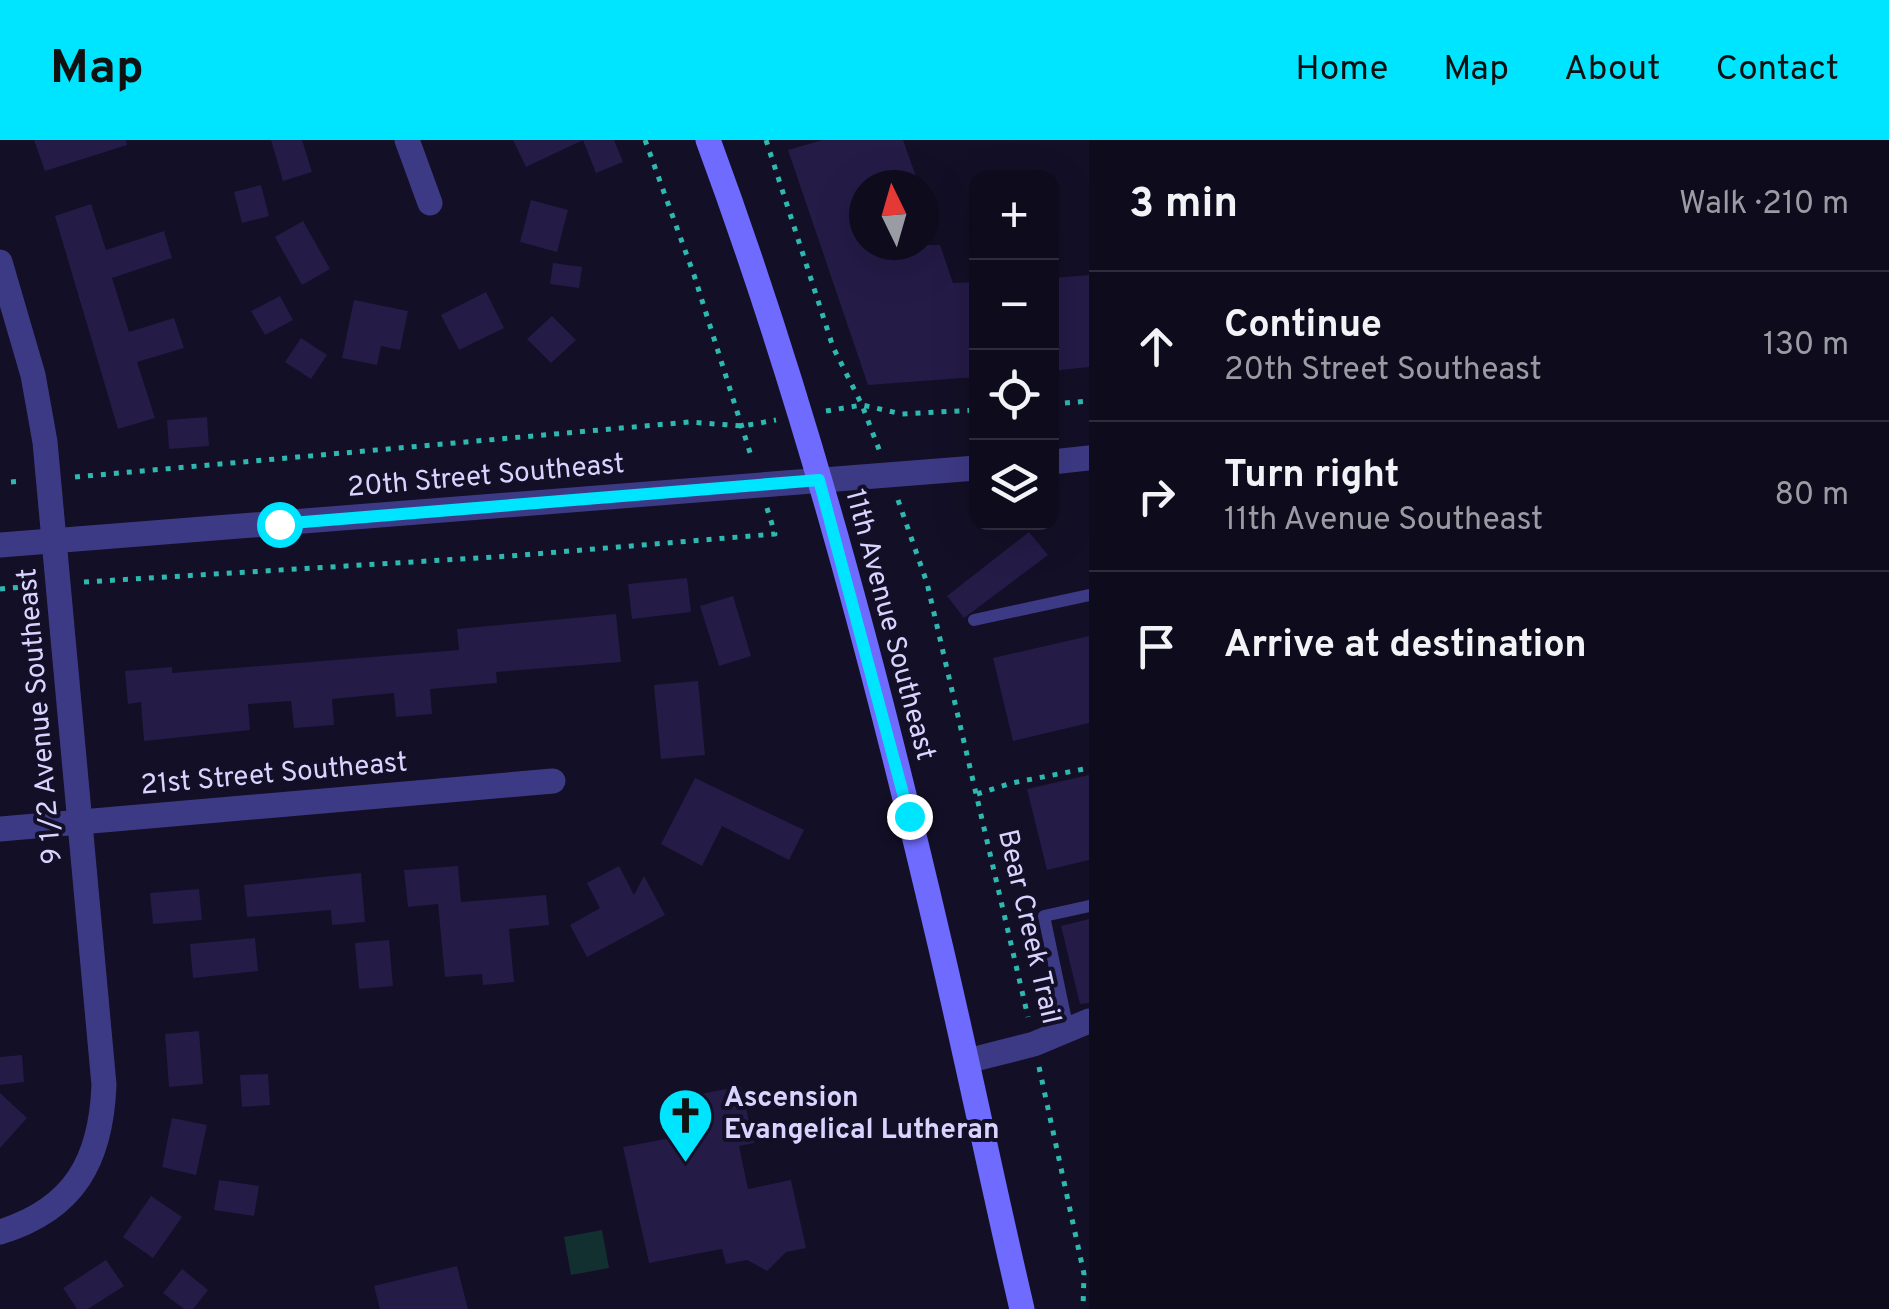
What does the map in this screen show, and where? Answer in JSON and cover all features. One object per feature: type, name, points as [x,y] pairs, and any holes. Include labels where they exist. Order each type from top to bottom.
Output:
[{"type":"main road","name":"11th Avenue Southeast","points":[[708,140],[819,480],[909,816],[1022,1309]]},
{"type":"street","points":[[407,140],[430,203]]},
{"type":"street","name":"9 1/2 Avenue Southeast","points":[[0,262],[41,410],[104,1084],[100,1131],[86,1169],[72,1189],[29,1222],[0,1232]]},
{"type":"street","points":[[1059,461],[1089,458]]},
{"type":"street","name":"20th Street Southeast","points":[[0,545],[969,469]]},
{"type":"street","name":"21st Street Southeast","points":[[0,829],[553,781]]},
{"type":"street","points":[[967,1060],[1034,1044],[1078,1026]]},
{"type":"lane","points":[[974,620],[1089,595]]},
{"type":"lane","points":[[1078,1026],[1044,916],[1089,906]]},
{"type":"path","points":[[87,476],[689,422],[743,426],[645,140]]},
{"type":"path","points":[[766,140],[833,347],[862,406],[902,414],[969,410]]},
{"type":"path","points":[[1059,403],[1089,401]]},
{"type":"path","points":[[96,581],[510,556],[775,534]]},
{"type":"path","name":"Bear Creek Trail","points":[[920,556],[1034,1044],[1084,1274],[1084,1309]]},
{"type":"path","points":[[0,589],[22,587]]},
{"type":"path","points":[[976,794],[1089,768]]},
{"type":"green space","points":[[602,1230],[609,1268],[571,1275],[564,1237]]},
{"type":"building","points":[[34,140],[126,140],[127,145],[45,171]]},
{"type":"building","points":[[271,140],[302,140],[312,172],[283,181]]},
{"type":"building","points":[[513,140],[583,140],[526,167]]},
{"type":"building","points":[[583,140],[614,140],[623,162],[596,173]]},
{"type":"building","points":[[822,140],[903,140],[914,170],[849,170],[849,260],[939,260],[940,245],[953,283],[969,282],[969,378],[868,385],[788,150]]},
{"type":"building","points":[[261,185],[269,216],[242,223],[234,192]]},
{"type":"building","points":[[531,200],[568,210],[557,252],[520,242]]},
{"type":"building","points":[[91,204],[106,250],[164,231],[172,258],[112,278],[129,332],[174,318],[184,348],[137,362],[155,418],[118,429],[55,216]]},
{"type":"building","points":[[303,221],[330,269],[302,285],[275,237]]},
{"type":"building","points":[[553,263],[582,267],[579,288],[550,284]]},
{"type":"building","points":[[1089,275],[1089,367],[1059,370],[1059,277]]},
{"type":"building","points":[[486,292],[504,328],[459,350],[441,315]]},
{"type":"building","points":[[280,296],[293,320],[265,335],[251,311]]},
{"type":"building","points":[[354,300],[408,311],[400,350],[381,346],[377,365],[342,358]]},
{"type":"building","points":[[552,316],[576,340],[551,363],[527,339]]},
{"type":"building","points":[[301,338],[327,355],[311,379],[285,362]]},
{"type":"building","points":[[207,417],[209,446],[169,449],[167,420]]},
{"type":"building","points":[[1029,532],[1048,555],[964,618],[947,596]]},
{"type":"building","points":[[687,578],[691,612],[632,619],[628,584]]},
{"type":"building","points":[[733,596],[751,656],[719,666],[700,606]]},
{"type":"building","points":[[616,614],[621,662],[496,672],[497,683],[430,689],[432,714],[396,717],[394,693],[332,699],[334,725],[294,728],[291,701],[248,704],[250,730],[144,741],[141,702],[128,704],[125,671],[172,667],[172,673],[459,650],[457,629]]},
{"type":"building","points":[[1089,636],[1089,723],[1013,741],[993,658]]},
{"type":"building","points":[[698,681],[705,755],[661,759],[654,685]]},
{"type":"building","points":[[1089,775],[1089,860],[1047,870],[1027,789]]},
{"type":"building","points":[[695,778],[804,830],[789,860],[722,826],[702,866],[661,844]]},
{"type":"building","points":[[458,866],[461,902],[546,895],[549,925],[509,929],[514,982],[483,985],[482,974],[445,977],[438,904],[408,907],[404,870]]},
{"type":"building","points":[[619,866],[634,895],[644,876],[665,915],[587,957],[570,925],[600,908],[587,883]]},
{"type":"building","points":[[361,873],[365,922],[332,925],[331,910],[247,917],[244,885]]},
{"type":"building","points":[[199,889],[202,920],[153,924],[150,893]]},
{"type":"building","points":[[1089,919],[1089,1003],[1080,1004],[1061,926]]},
{"type":"building","points":[[255,938],[258,971],[193,978],[190,944]]},
{"type":"building","points":[[389,940],[393,986],[359,989],[355,943]]},
{"type":"building","points":[[199,1031],[203,1084],[169,1087],[165,1034]]},
{"type":"building","points":[[22,1055],[24,1082],[0,1085],[0,1057]]},
{"type":"building","points":[[268,1074],[270,1105],[242,1107],[240,1075]]},
{"type":"building","name":"Ascension Evangelical Lutheran","points":[[741,1086],[754,1143],[739,1146],[748,1189],[791,1180],[806,1248],[786,1252],[767,1271],[747,1260],[726,1264],[722,1249],[649,1263],[623,1147],[692,1134],[686,1097]]},
{"type":"building","points":[[0,1093],[27,1118],[0,1148]]},
{"type":"building","points":[[172,1118],[207,1125],[196,1175],[162,1167]]},
{"type":"building","points":[[219,1180],[259,1186],[254,1216],[214,1210]]},
{"type":"building","points":[[151,1196],[182,1217],[153,1258],[123,1237]]},
{"type":"building","points":[[106,1260],[124,1286],[88,1309],[77,1309],[63,1288]]},
{"type":"building","points":[[457,1266],[468,1309],[380,1309],[374,1286]]},
{"type":"building","points":[[182,1269],[208,1290],[193,1309],[184,1309],[163,1293]]},
{"type":"place","name":"Ascension Evangelical Lutheran","points":[[685,1164]]},
{"type":"route","points":[[279,524],[819,480],[909,816]]}]
